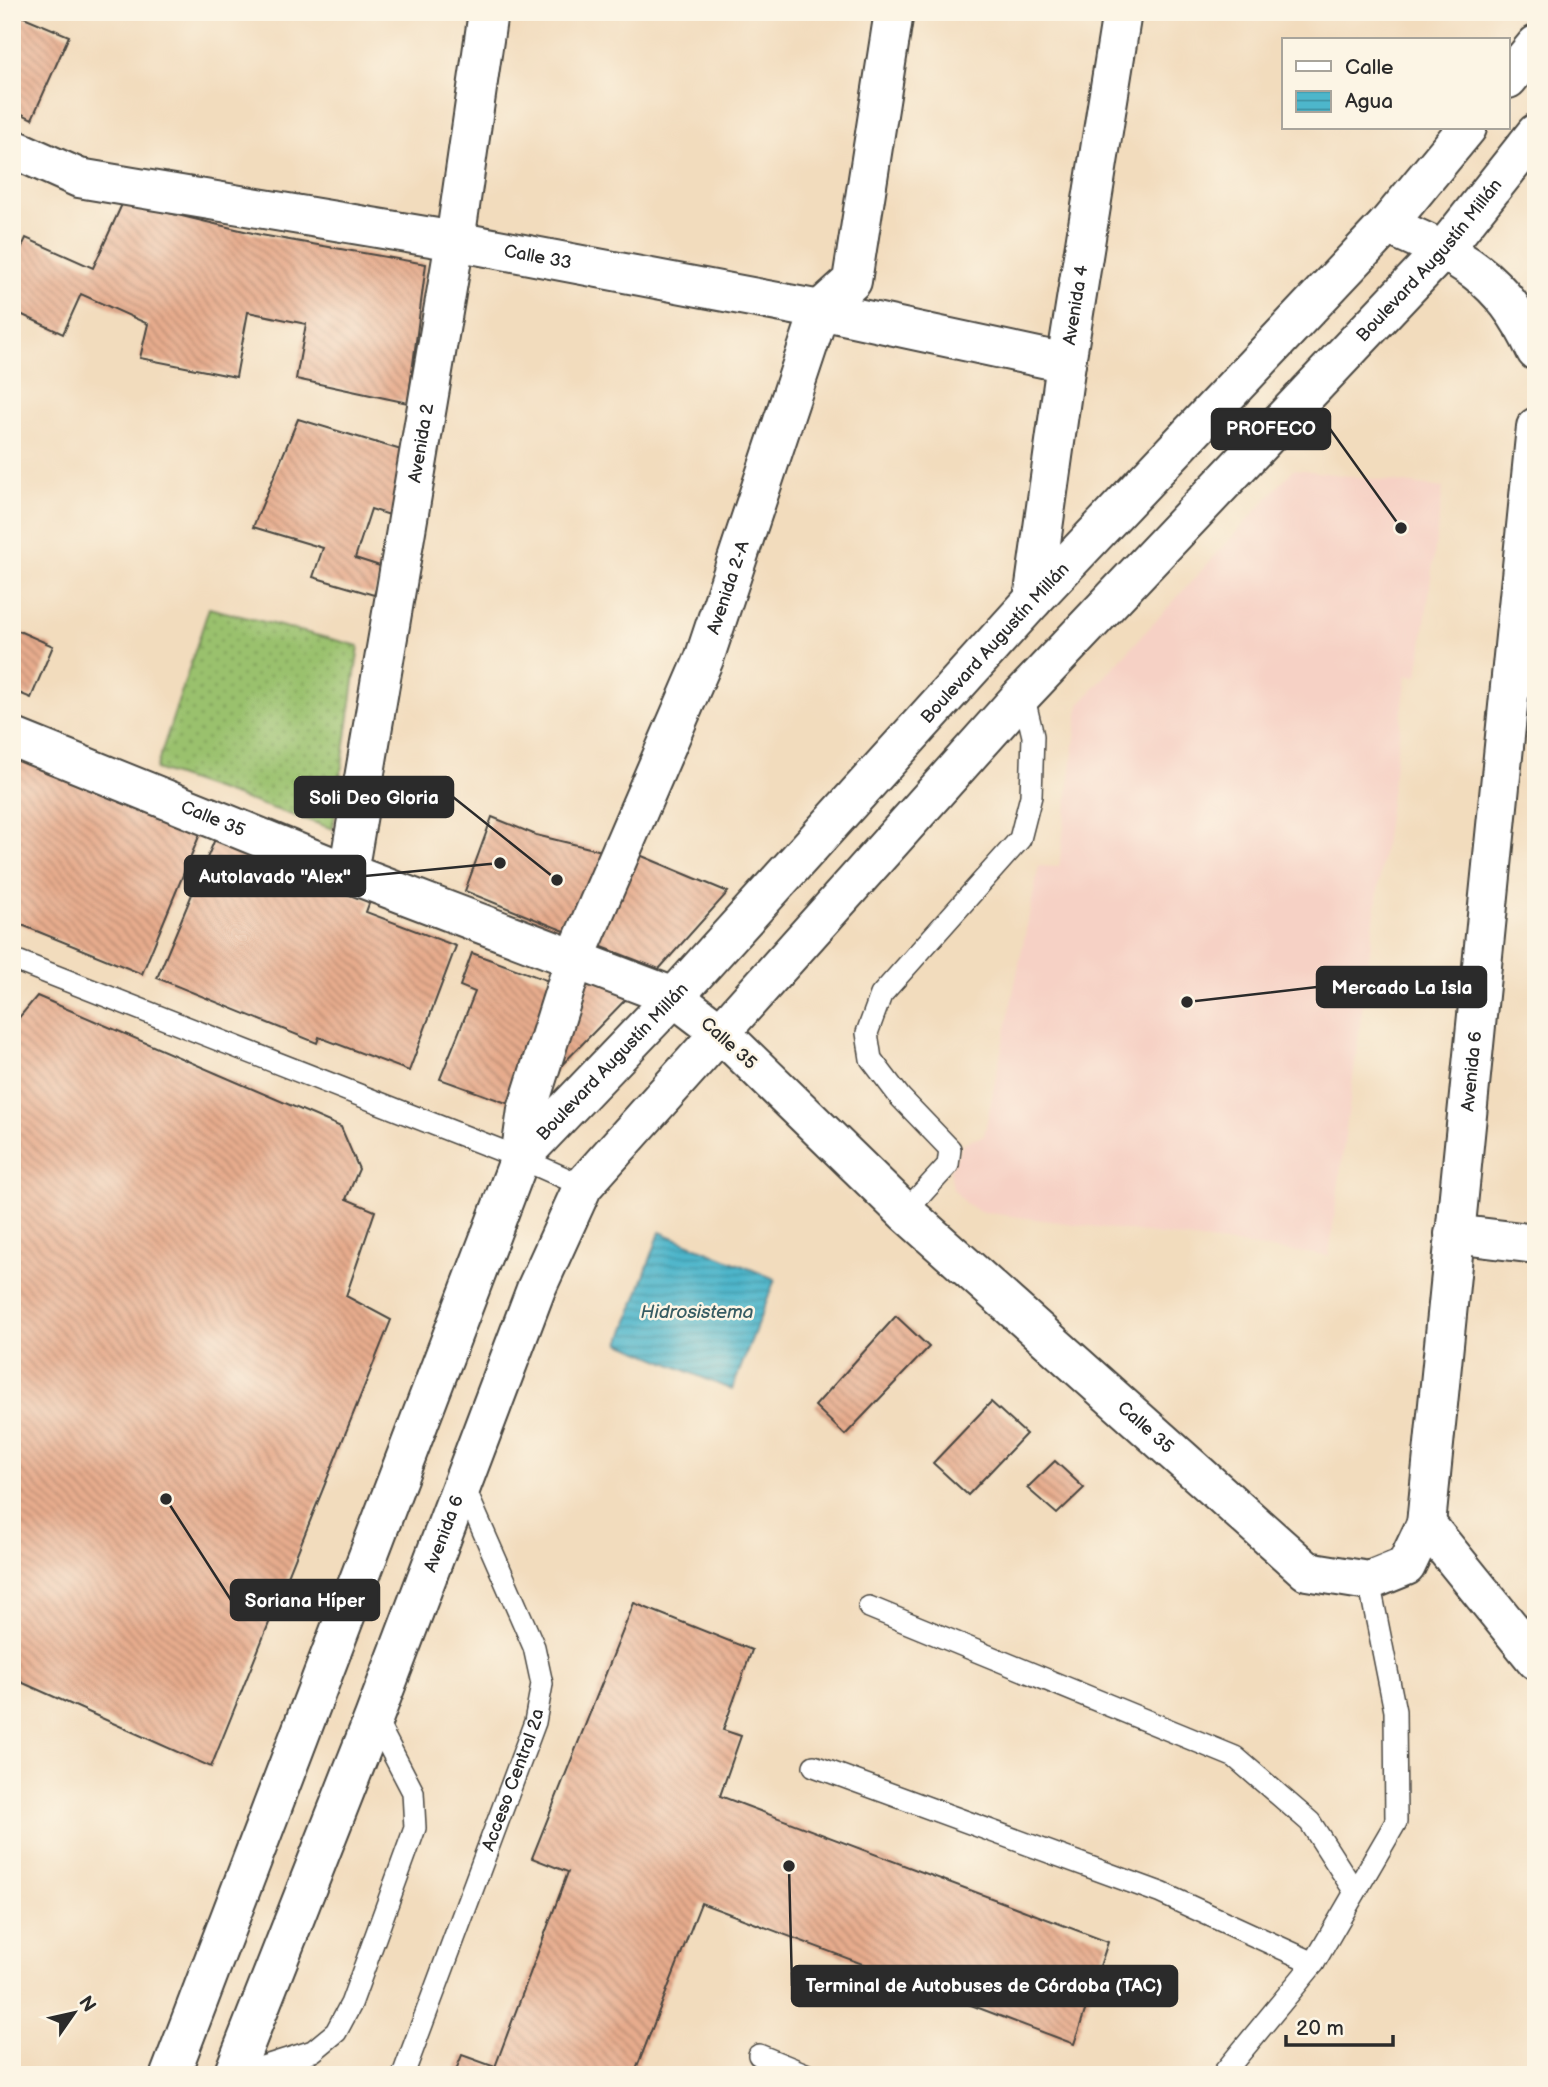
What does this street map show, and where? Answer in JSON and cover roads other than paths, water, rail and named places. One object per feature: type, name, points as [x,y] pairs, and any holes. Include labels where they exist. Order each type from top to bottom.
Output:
[{"type":"street","name":"Avenida 2","points":[[348,873],[455,241],[488,12]]},
{"type":"street","name":"Avenida 2-A","points":[[520,1158],[527,1110],[575,958],[704,659],[820,310],[852,281],[894,12]]},
{"type":"street","name":"Avenida 4","points":[[1033,600],[1066,363],[1122,12]]},
{"type":"street","points":[[1510,77],[1536,45]]},
{"type":"street","name":"Boulevard Augustín Millán","points":[[520,1158],[674,997],[1033,600],[1387,225],[1465,130]]},
{"type":"street","name":"Boulevard Augustín Millán","points":[[720,1032],[1023,694],[1444,249],[1536,133]]},
{"type":"street","name":"Calle 33","points":[[12,148],[79,178],[455,241],[820,310],[1066,363]]},
{"type":"street","points":[[1387,225],[1444,249],[1483,275],[1522,322],[1536,351]]},
{"type":"street","name":"Avenida 6","points":[[1369,1581],[1406,1566],[1426,1524],[1454,1234],[1533,497],[1536,427]]},
{"type":"street","name":"Calle 35","points":[[12,737],[348,873],[674,997],[720,1032],[905,1212],[1307,1571],[1369,1581]]},
{"type":"street","name":"Avenida 6","points":[[235,2075],[537,1289],[583,1186],[720,1032]]},
{"type":"street","points":[[170,2075],[520,1158]]},
{"type":"street","points":[[1454,1234],[1536,1244]]},
{"type":"street","points":[[1426,1524],[1536,1660]]},
{"type":"lane","points":[[905,1212],[948,1165],[950,1149],[900,1097],[871,1059],[867,1033],[881,995],[1020,839],[1031,796],[1033,736],[1023,694]]},
{"type":"lane","points":[[15,967],[520,1158],[583,1186]]},
{"type":"lane","name":"Acceso Central 2a","points":[[403,2075],[535,1722],[542,1684],[534,1647],[463,1485]]},
{"type":"lane","points":[[1222,2075],[1314,1963],[1396,1822],[1395,1711],[1369,1581]]},
{"type":"lane","points":[[869,1607],[1235,1758],[1310,1822],[1355,1892]]},
{"type":"lane","points":[[235,2075],[313,2051],[336,2032],[351,2004],[415,1828],[413,1792],[374,1717]]},
{"type":"lane","points":[[814,1766],[1161,1893],[1314,1963]]},
{"type":"lane","points":[[759,2055],[808,2075]]},
{"type":"water","name":"Hidrosistema","points":[[660,1232],[775,1279],[732,1390],[620,1343]]},
{"type":"place","name":"PROFECO","points":[[1401,528]]},
{"type":"place","name":"Autolavado \"Alex\"","points":[[500,863]]},
{"type":"place","name":"Soli Deo Gloria","points":[[557,880]]},
{"type":"place","name":"Mercado La Isla","points":[[1187,1002]]},
{"type":"place","name":"Soriana Híper","points":[[166,1499]]},
{"type":"place","name":"Terminal de Autobuses de Córdoba (TAC)","points":[[789,1866]]}]
